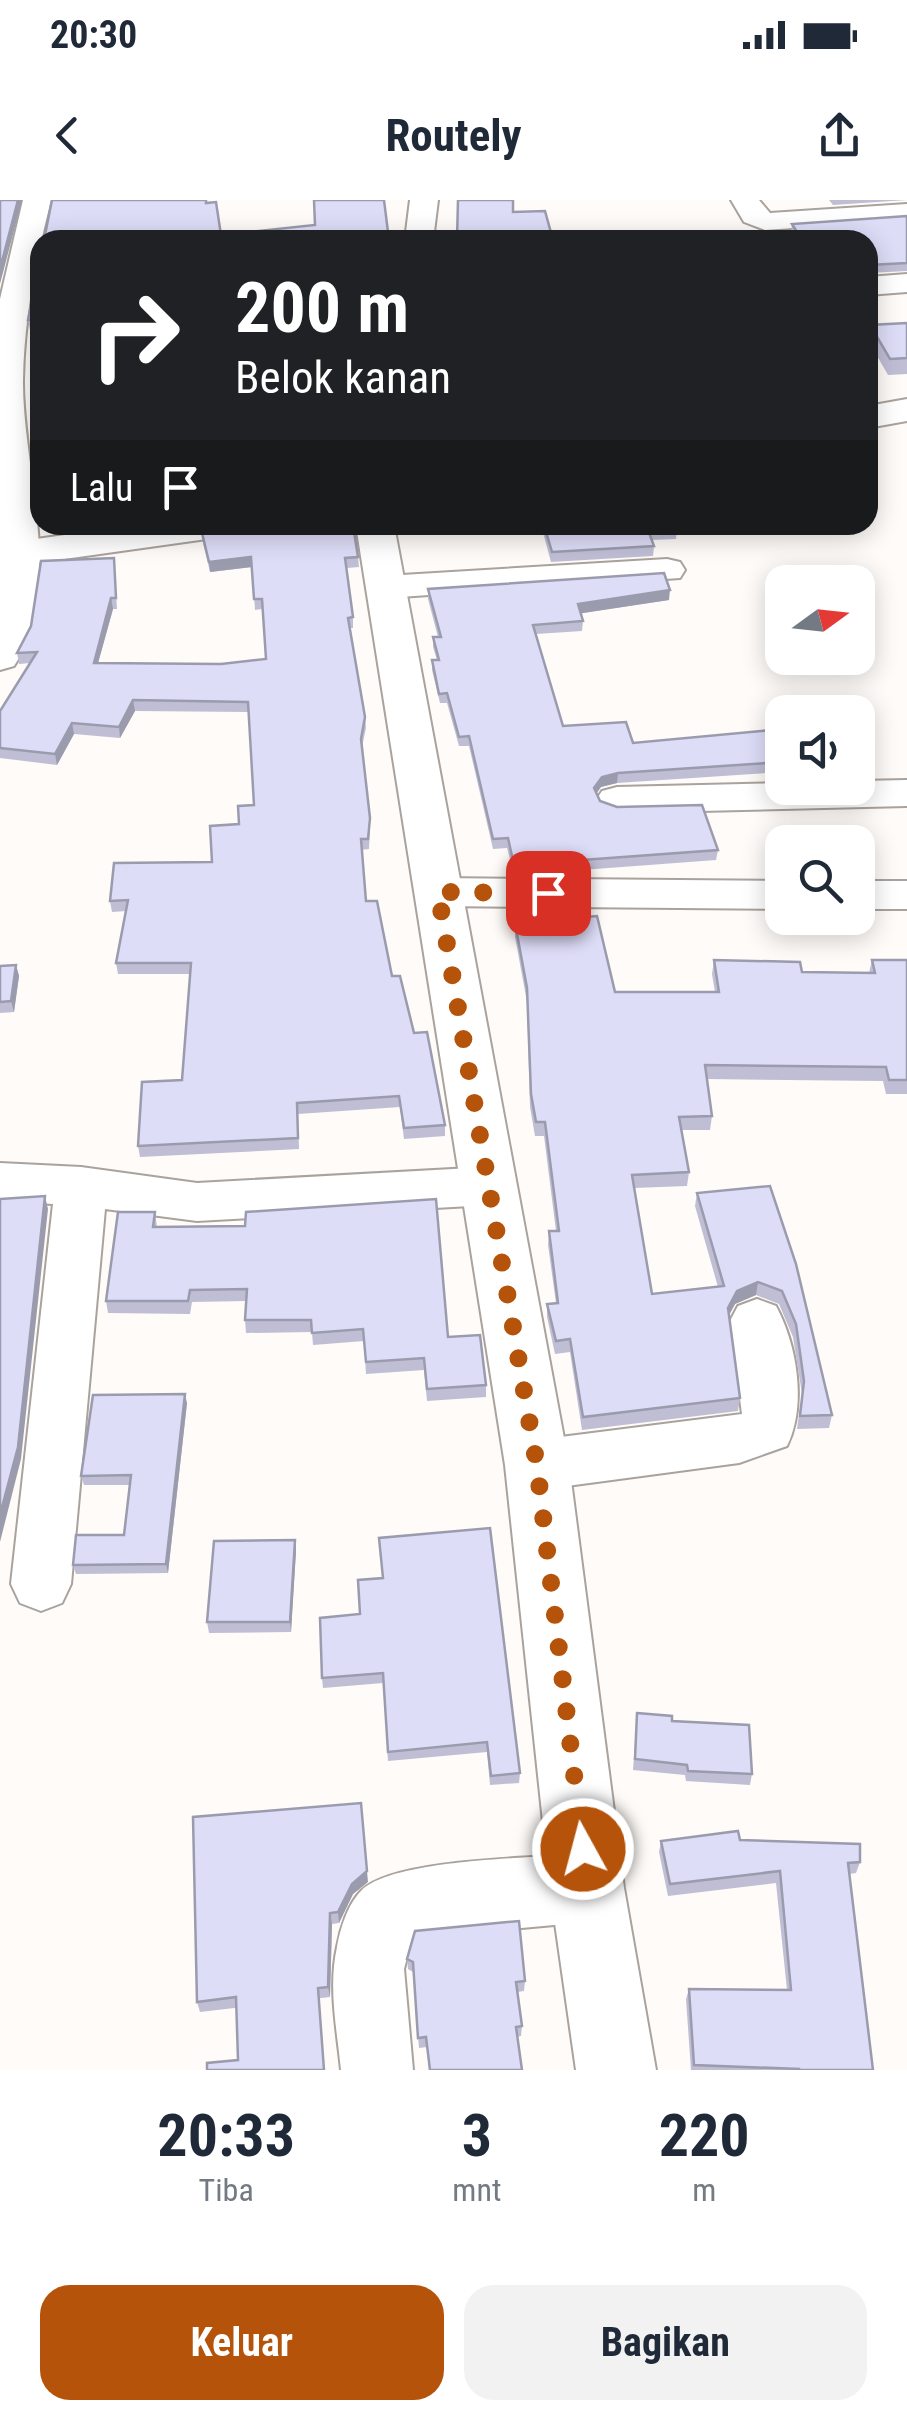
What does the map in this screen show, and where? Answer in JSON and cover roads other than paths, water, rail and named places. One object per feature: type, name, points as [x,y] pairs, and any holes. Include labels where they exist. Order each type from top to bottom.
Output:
[{"type":"main road","points":[[878,415],[907,410]]},
{"type":"main road","points":[[9,555],[150,535]]},
{"type":"main road","points":[[377,535],[537,1466],[588,1888],[616,2070]]},
{"type":"street","points":[[30,230],[37,200]]},
{"type":"street","points":[[420,230],[424,200]]},
{"type":"street","points":[[746,200],[754,216],[765,222],[907,212]]},
{"type":"street","points":[[0,658],[15,632],[9,555],[7,405],[16,293],[30,231]]},
{"type":"street","points":[[878,285],[907,283]]},
{"type":"street","points":[[385,587],[667,570]]},
{"type":"street","points":[[617,800],[907,793]]},
{"type":"street","points":[[438,892],[765,895]]},
{"type":"street","points":[[875,895],[907,895]]},
{"type":"street","points":[[0,1182],[81,1186],[197,1202],[489,1186]]},
{"type":"street","points":[[40,1584],[81,1186]]},
{"type":"street","points":[[537,1466],[739,1440],[766,1429],[772,1404],[756,1321]]},
{"type":"street","points":[[377,2070],[369,1970],[375,1932],[384,1916],[399,1906],[419,1902],[588,1888]]}]
